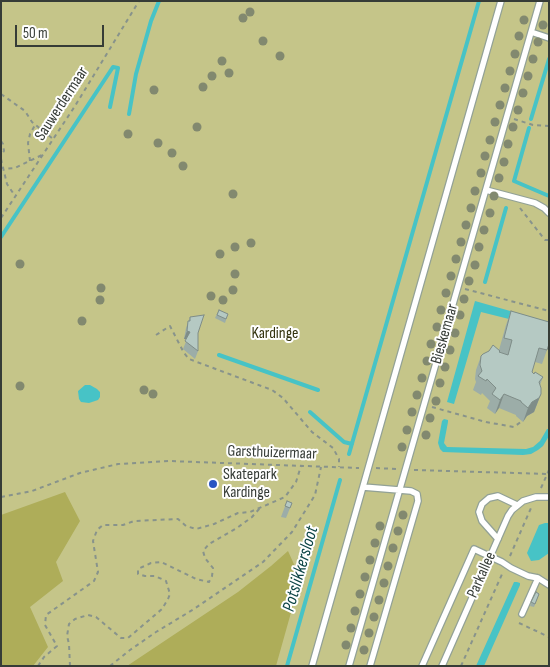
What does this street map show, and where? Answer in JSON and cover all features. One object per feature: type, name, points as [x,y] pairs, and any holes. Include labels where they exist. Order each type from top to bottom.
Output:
[{"type":"lane","points":[[312,666],[501,1]]},
{"type":"lane","name":"Bieskemaar","points":[[349,666],[540,1]]},
{"type":"lane","points":[[531,32],[549,38]]},
{"type":"lane","points":[[486,190],[535,204],[544,208],[549,213]]},
{"type":"lane","points":[[363,487],[411,491],[417,494],[418,501],[370,666]]},
{"type":"lane","points":[[498,539],[482,521],[480,512],[482,504],[489,498],[498,496],[517,505],[536,497],[549,497]]},
{"type":"lane","name":"Parkallee","points":[[442,666],[508,516],[517,505]]},
{"type":"lane","points":[[422,666],[474,549],[528,576],[538,578],[549,585]]},
{"type":"lane","points":[[522,614],[538,578]]},
{"type":"path","name":"Sauwerdermaar","points":[[1,218],[75,106],[139,1]]},
{"type":"path","points":[[1,94],[25,111],[35,125],[53,139]]},
{"type":"path","points":[[507,117],[533,125],[549,126]]},
{"type":"path","points":[[30,160],[28,144],[30,134],[35,125]]},
{"type":"path","points":[[1,141],[4,144],[4,151],[1,155]]},
{"type":"path","points":[[2,168],[14,168],[43,154]]},
{"type":"path","points":[[1,159],[8,184],[16,196]]},
{"type":"path","points":[[510,196],[545,240],[549,240]]},
{"type":"path","points":[[458,288],[549,311]]},
{"type":"path","points":[[156,335],[170,326],[189,359],[272,390],[283,398],[312,432],[333,448],[339,460],[338,467]]},
{"type":"path","points":[[425,405],[486,422],[514,427],[522,421]]},
{"type":"path","name":"Garsthuizermaar","points":[[1,497],[32,491],[80,473],[118,464],[169,460],[321,467],[548,472]]},
{"type":"path","points":[[38,666],[44,657],[57,646],[45,625],[46,615],[94,581],[98,572],[93,541],[97,530],[104,525],[123,525],[134,521],[178,519],[186,526],[196,529],[214,524],[238,512],[250,512],[285,496],[296,482],[301,466]]},
{"type":"path","points":[[110,666],[156,632],[194,609],[263,562],[292,532],[315,495],[321,467]]},
{"type":"path","name":"Parkallee","points":[[461,666],[548,472]]},
{"type":"path","points":[[70,666],[67,636],[69,624],[75,619],[88,615],[96,618],[121,638],[128,638],[162,609],[170,594],[166,580],[155,576],[138,574],[138,569],[152,563],[161,562],[196,579],[209,582],[213,568],[205,558],[203,551],[209,544],[252,517],[262,506]]},
{"type":"path","points":[[522,614],[518,623],[549,637]]},
{"type":"green space","name":"Kardinge","points":[[1,1],[549,1],[549,666],[1,666]]},
{"type":"shaded area","points":[[65,492],[80,521],[56,562],[63,581],[30,607],[48,647],[33,666],[1,666],[1,515]]},
{"type":"shaded area","points":[[288,551],[297,571],[299,584],[276,666],[127,666],[238,592]]},
{"type":"water","points":[[475,301],[549,322],[549,329],[481,312],[454,404],[447,402]]},
{"type":"water","points":[[85,385],[90,385],[100,392],[98,400],[89,403],[81,402],[78,391]]},
{"type":"water","points":[[444,419],[448,420],[444,443],[447,447],[526,449],[533,447],[540,441],[547,429],[549,429],[549,436],[543,446],[531,454],[443,452],[438,443]]},
{"type":"water","points":[[549,523],[549,553],[539,560],[531,561],[527,553],[539,525]]},
{"type":"water","points":[[514,582],[520,583],[520,585],[484,666],[476,666]]},
{"type":"building","points":[[219,310],[228,314],[226,319],[217,315]]},
{"type":"building","points":[[511,311],[549,322],[549,344],[547,350],[539,348],[532,372],[543,377],[539,382],[541,394],[528,408],[521,401],[504,394],[500,400],[492,394],[496,388],[487,379],[486,381],[478,376],[482,371],[480,365],[481,356],[489,351],[493,345],[499,352],[508,355],[512,340],[504,338]]},
{"type":"building","points":[[204,315],[198,333],[198,351],[185,341],[190,332],[187,331],[188,321],[190,321],[190,317]]},
{"type":"building","points":[[287,501],[292,503],[290,508],[285,506]]},
{"type":"building","points":[[536,592],[539,594],[535,604],[531,602]]},
{"type":"waterway","points":[[129,114],[136,74],[151,21],[159,1]]},
{"type":"waterway","points":[[349,454],[479,1]]},
{"type":"waterway","points":[[531,119],[549,59]]},
{"type":"waterway","points":[[1,237],[113,67],[118,68],[110,107]]},
{"type":"waterway","points":[[529,128],[514,181],[549,196]]},
{"type":"waterway","points":[[485,282],[506,208]]},
{"type":"waterway","points":[[219,355],[318,390]]},
{"type":"waterway","points":[[310,412],[344,442],[352,444]]},
{"type":"waterway","name":"Potslikkersloot","points":[[287,666],[340,480]]},
{"type":"place","name":"Skatepark Kardinge","points":[[213,484]]}]
